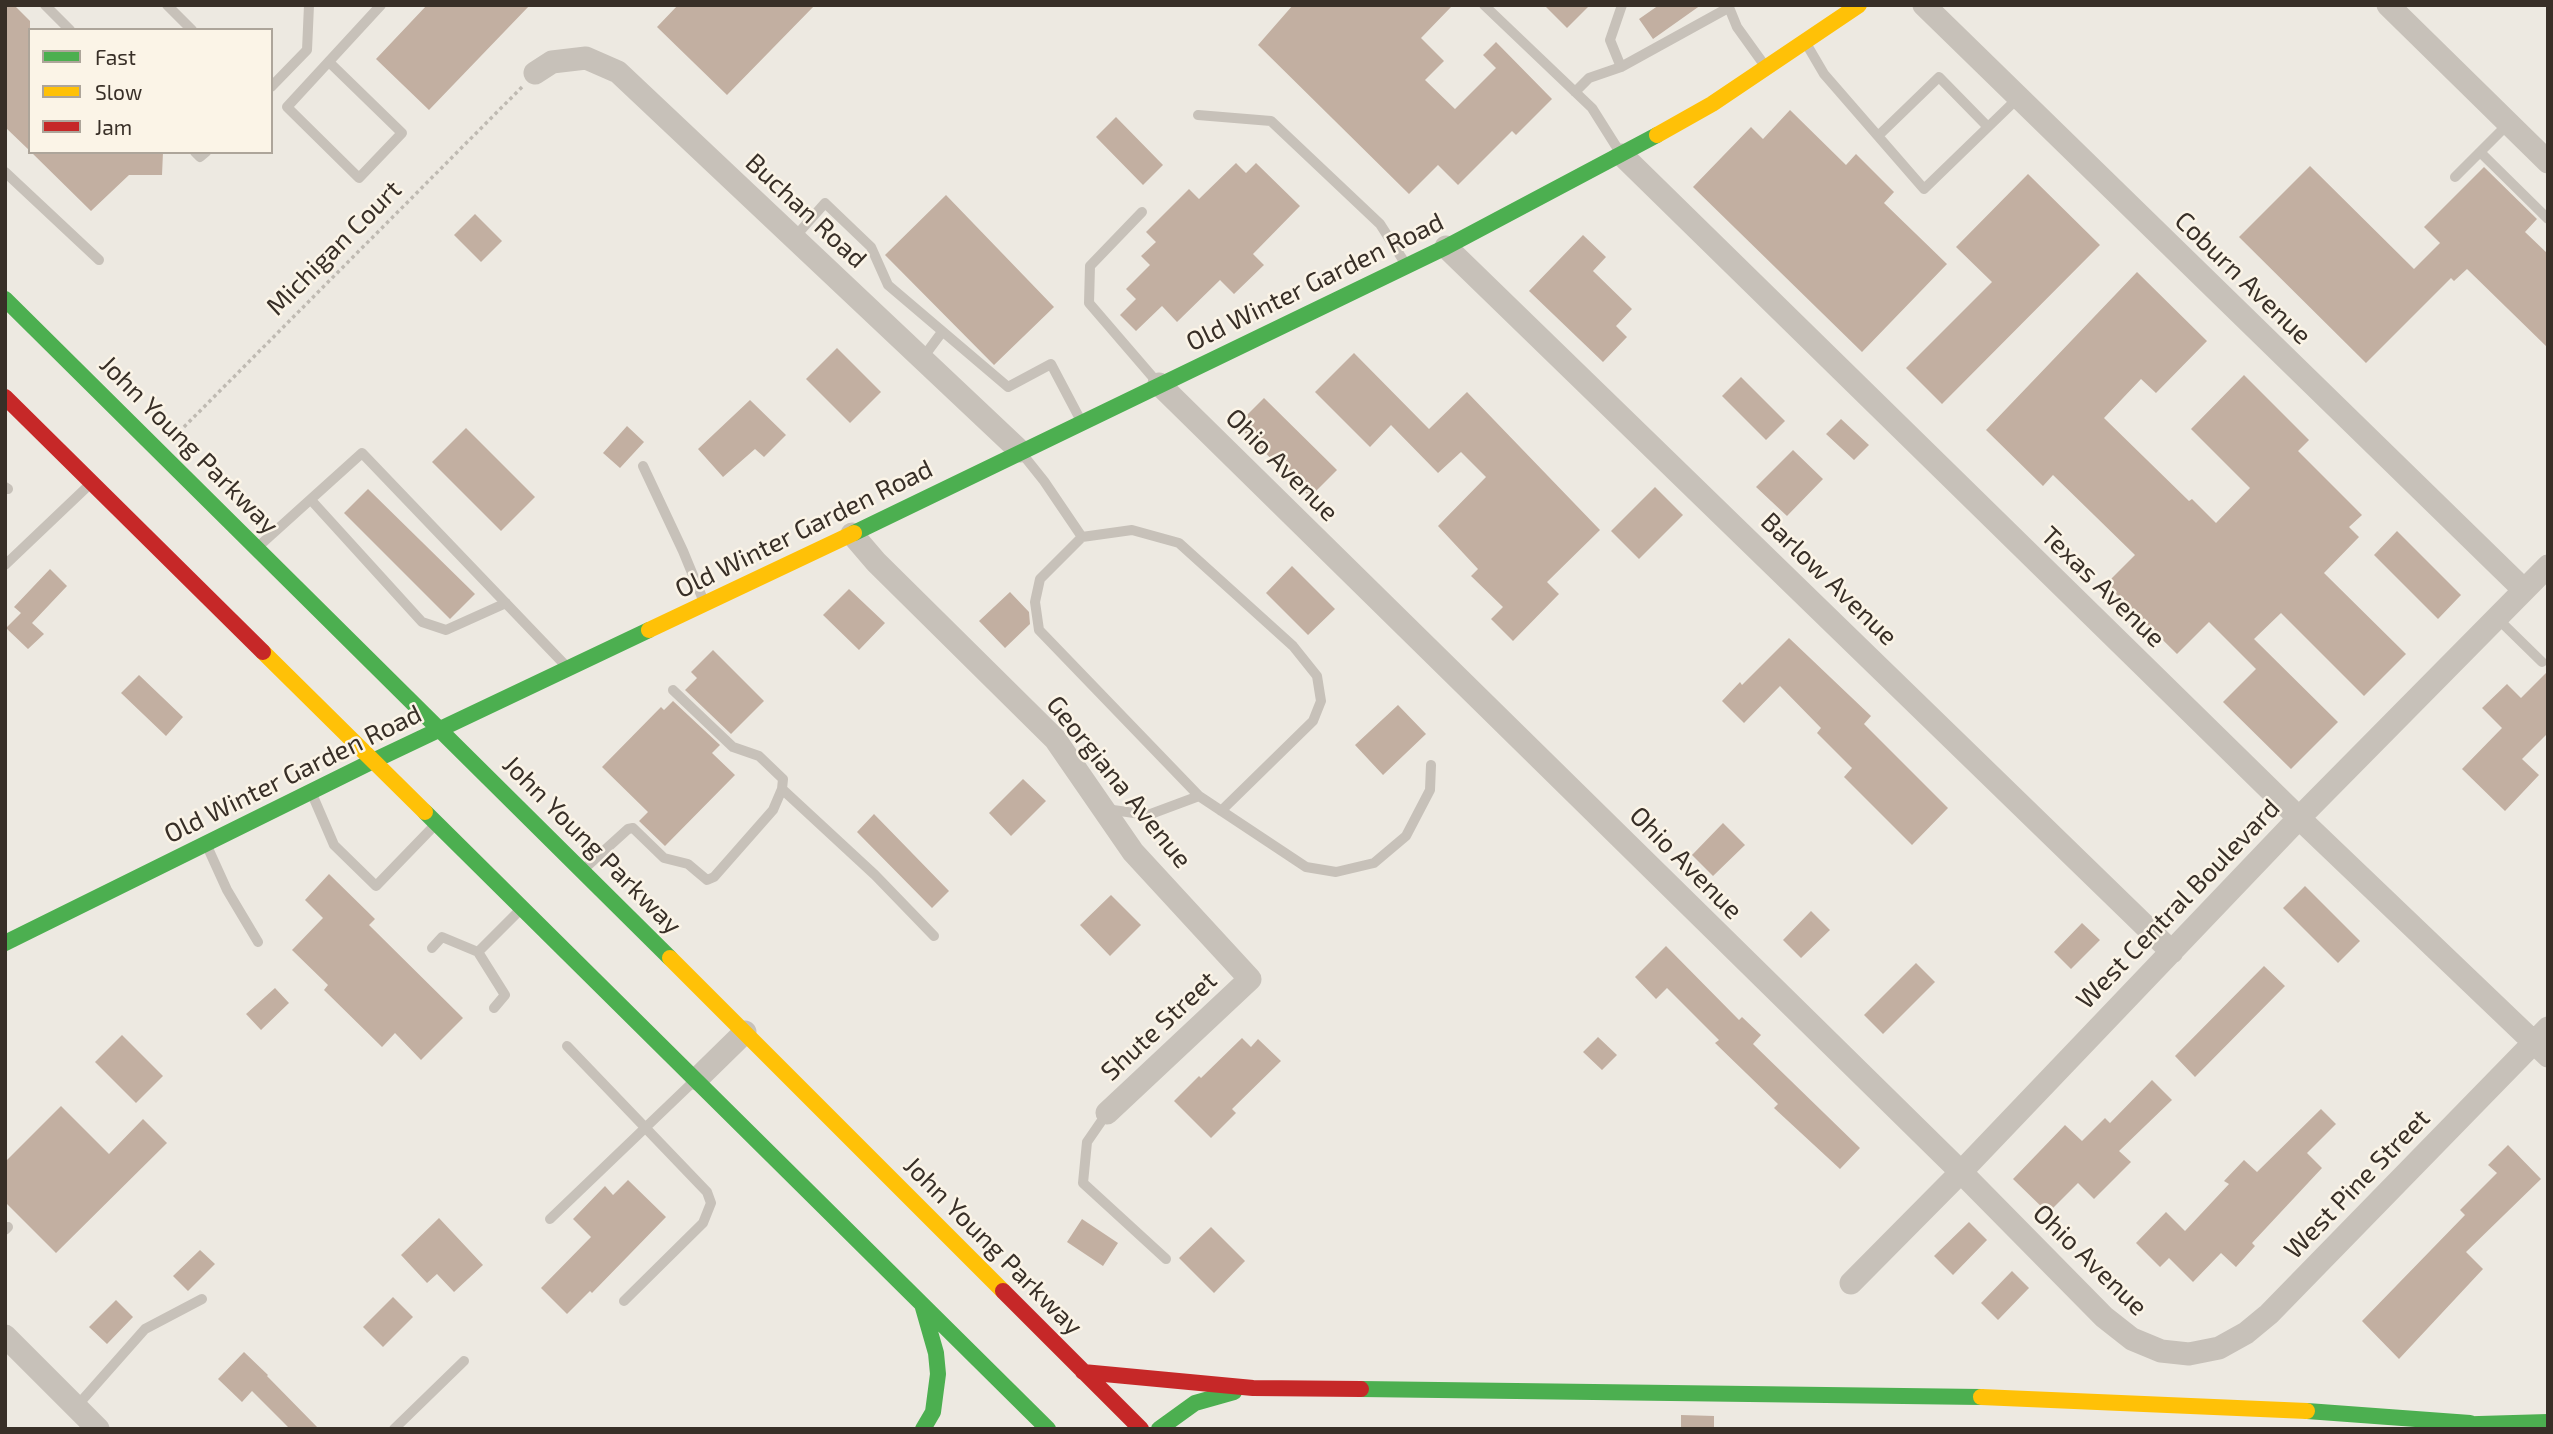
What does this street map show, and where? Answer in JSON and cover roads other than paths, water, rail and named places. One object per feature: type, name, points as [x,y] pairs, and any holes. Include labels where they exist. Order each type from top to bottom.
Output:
[{"type":"main road","name":"Old Winter Garden Road","points":[[5,943],[373,761],[852,534],[1446,247],[1622,155],[1712,104],[1859,5]]},
{"type":"main road","name":"John Young Parkway","points":[[5,299],[442,729],[1141,1429]]},
{"type":"main road","points":[[6,398],[1048,1429]]},
{"type":"main road","points":[[922,1304],[936,1353],[938,1374],[933,1412],[923,1429]]},
{"type":"main road","points":[[1083,1372],[1253,1388],[1979,1397],[2279,1409],[2470,1423],[2548,1422]]},
{"type":"main road","points":[[1159,1429],[1195,1403],[1253,1388]]},
{"type":"main road","points":[[2402,1429],[2470,1423]]},
{"type":"street","name":"Coburn Avenue","points":[[1924,5],[2524,590]]},
{"type":"street","points":[[2388,5],[2548,162]]},
{"type":"street","name":"Buchan Road","points":[[536,73],[552,62],[586,58],[618,72],[1020,452]]},
{"type":"street","name":"Texas Avenue","points":[[1622,155],[2299,818],[2543,1042]]},
{"type":"street","name":"Barlow Avenue","points":[[1446,247],[2172,952]]},
{"type":"street","name":"Ohio Avenue","points":[[1159,384],[1961,1172],[2104,1317],[2132,1339],[2161,1351],[2189,1354]]},
{"type":"street","name":"Georgiana Avenue","points":[[852,534],[876,562],[1055,739],[1133,852],[1250,979]]},
{"type":"street","name":"West Central Boulevard","points":[[1851,1283],[1961,1172],[2299,818],[2548,566]]},
{"type":"street","name":"Shute Street","points":[[1107,1113],[1250,979]]},
{"type":"street","points":[[697,1079],[745,1032]]},
{"type":"street","name":"West Pine Street","points":[[2189,1354],[2218,1348],[2245,1333],[2269,1314],[2543,1042]]},
{"type":"street","points":[[5,1336],[98,1429]]},
{"type":"lane","points":[[45,5],[68,28]]},
{"type":"lane","points":[[167,5],[190,28]]},
{"type":"lane","points":[[273,85],[307,50],[309,5]]},
{"type":"lane","points":[[329,62],[402,133],[359,178],[287,107],[381,5]]},
{"type":"lane","points":[[1483,5],[1592,108],[1622,155]]},
{"type":"lane","points":[[1621,66],[1610,40],[1622,5]]},
{"type":"lane","points":[[1575,92],[1589,78],[1621,66],[1728,6],[1737,27],[1766,68]]},
{"type":"lane","points":[[1805,43],[1824,74],[1924,189],[2018,98]]},
{"type":"lane","points":[[1878,136],[1939,77],[1988,127]]},
{"type":"lane","points":[[1198,115],[1271,121],[1380,225],[1407,266]]},
{"type":"lane","points":[[2455,177],[2509,123]]},
{"type":"lane","points":[[2480,152],[2548,219]]},
{"type":"lane","points":[[5,172],[99,260]]},
{"type":"lane","points":[[794,238],[825,204],[871,247],[888,285],[1009,387],[1051,364],[1081,422]]},
{"type":"lane","points":[[1142,212],[1090,266],[1088,303],[1159,384]]},
{"type":"lane","points":[[922,359],[942,332]]},
{"type":"lane","points":[[1020,452],[1044,481],[1082,537]]},
{"type":"lane","points":[[258,547],[362,453],[569,669]]},
{"type":"lane","points":[[643,466],[705,604]]},
{"type":"lane","points":[[5,565],[92,482]]},
{"type":"lane","points":[[311,500],[422,622],[446,630],[506,603]]},
{"type":"lane","points":[[1221,811],[1313,720],[1321,701],[1317,676],[1293,646],[1179,543],[1132,530],[1082,537],[1041,579],[1035,602],[1039,629],[1199,796],[1221,811],[1306,867],[1335,872],[1374,863],[1406,836],[1430,789],[1432,765]]},
{"type":"lane","points":[[2497,618],[2542,662]]},
{"type":"lane","points":[[583,870],[628,829],[634,828],[664,858],[688,864],[707,880],[714,877],[772,810],[782,789],[783,779],[759,756],[733,747],[673,690]]},
{"type":"lane","points":[[782,789],[875,875],[933,936]]},
{"type":"lane","points":[[311,791],[334,845],[376,886],[437,823]]},
{"type":"lane","points":[[1103,808],[1149,815],[1199,796]]},
{"type":"lane","points":[[206,843],[227,890],[258,942]]},
{"type":"lane","points":[[478,952],[522,907]]},
{"type":"lane","points":[[432,948],[442,937],[478,952],[505,995],[494,1009]]},
{"type":"lane","points":[[567,1046],[707,1192],[711,1203],[703,1223],[624,1301]]},
{"type":"lane","points":[[550,1219],[697,1079]]},
{"type":"lane","points":[[1107,1113],[1087,1142],[1083,1183],[1166,1259]]},
{"type":"lane","points":[[76,1407],[145,1329],[202,1299]]},
{"type":"lane","points":[[394,1429],[464,1362]]}]
